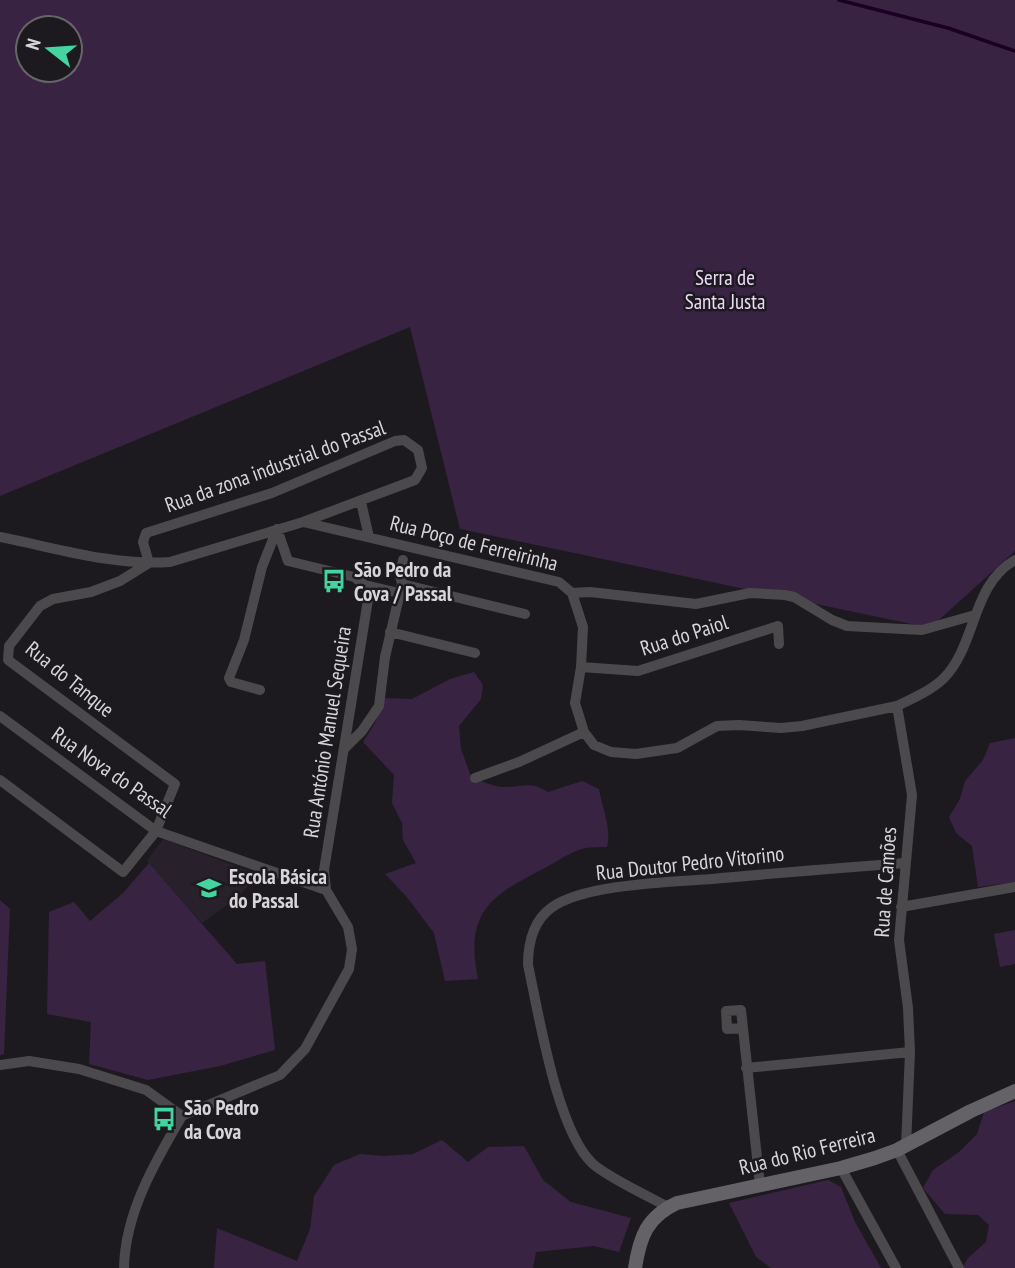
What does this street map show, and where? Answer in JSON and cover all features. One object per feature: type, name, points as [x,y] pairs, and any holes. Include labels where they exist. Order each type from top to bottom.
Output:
[{"type":"street","name":"Rua da zona industrial do Passal","points":[[149,563],[144,542],[146,533],[272,493],[395,441],[412,443],[418,450],[422,468],[415,480],[303,523]]},
{"type":"street","name":"Rua Poço de Ferreirinha","points":[[361,502],[369,537]]},
{"type":"street","name":"Rua Poço de Ferreirinha","points":[[276,529],[303,523],[369,537],[559,582],[572,593],[590,592],[696,604],[750,593],[785,595],[794,597],[847,626],[922,630],[975,615]]},
{"type":"street","points":[[0,537],[120,562],[149,563],[170,562],[276,529]]},
{"type":"street","points":[[276,529],[288,561],[354,577],[365,585],[400,589],[525,614]]},
{"type":"street","points":[[260,690],[236,684],[229,678],[244,640],[262,567],[276,529]]},
{"type":"street","points":[[344,750],[362,732],[379,706],[403,560]]},
{"type":"street","points":[[572,593],[583,626],[581,667],[575,702],[584,732],[594,746],[611,752],[636,754],[677,748],[717,726],[802,726],[897,706],[943,679],[959,658],[987,587],[1004,566],[1015,560]]},
{"type":"street","name":"Rua do Tanque","points":[[149,563],[120,581],[91,592],[53,599],[40,606],[9,646],[9,660],[175,784],[156,831]]},
{"type":"street","name":"Rua António Manuel Sequeira","points":[[326,890],[324,870],[368,600],[365,585]]},
{"type":"street","name":"Rua do Paiol","points":[[581,667],[638,671],[778,626],[779,644]]},
{"type":"street","points":[[390,632],[475,653]]},
{"type":"street","name":"Rua de Camões","points":[[897,706],[912,795],[899,940],[908,1008],[910,1052],[901,1148]]},
{"type":"street","name":"Rua Nova do Passal","points":[[0,716],[156,831],[326,890]]},
{"type":"street","points":[[475,778],[519,762],[584,732]]},
{"type":"street","points":[[0,780],[123,872],[156,831]]},
{"type":"street","name":"Rua Doutor Pedro Vitorino","points":[[668,1207],[593,1164],[575,1141],[559,1099],[528,965],[528,944],[536,925],[549,909],[563,901],[611,889],[647,883],[904,863]]},
{"type":"street","points":[[901,907],[1015,887]]},
{"type":"street","points":[[124,1268],[124,1245],[139,1199],[182,1116],[280,1074],[305,1049],[349,970],[352,949],[348,927],[326,890]]},
{"type":"street","points":[[743,1028],[760,1185]]},
{"type":"street","points":[[746,1068],[910,1052]]},
{"type":"street","points":[[0,1065],[29,1061],[79,1069],[146,1090],[182,1116]]},
{"type":"street","name":"Rua do Rio Ferreira","points":[[668,1207],[841,1168],[901,1148],[1015,1091]]},
{"type":"street","points":[[901,1148],[959,1268]]},
{"type":"street","points":[[841,1168],[896,1268]]},
{"type":"street","points":[[635,1268],[638,1247],[647,1227],[658,1212],[668,1207]]},
{"type":"shaded area","name":"Escola Básica do Passal","points":[[163,839],[260,875],[234,900],[202,923],[147,861]]},
{"type":"green space","name":"Serra de Santa Justa","points":[[0,0],[1015,0],[1015,551],[930,628],[460,529],[410,327],[0,496]]},
{"type":"green space","points":[[474,672],[483,685],[481,699],[459,726],[461,749],[470,774],[494,786],[530,785],[548,792],[582,781],[599,789],[608,840],[607,847],[585,848],[574,852],[494,899],[478,923],[475,938],[478,979],[445,981],[434,933],[385,874],[416,863],[403,840],[402,823],[392,803],[394,775],[363,742],[375,723],[383,698],[412,699],[450,679]]},
{"type":"green space","points":[[1015,738],[1015,882],[978,887],[972,846],[956,833],[949,817],[960,799],[965,781],[983,760],[990,743]]},
{"type":"green space","points":[[149,863],[237,964],[265,961],[275,1050],[220,1066],[148,1080],[89,1064],[91,1022],[47,1014],[49,912],[74,902],[90,921],[123,893]]},
{"type":"green space","points":[[0,900],[10,909],[4,1054],[0,1055]]},
{"type":"green space","points":[[1015,930],[1015,964],[1000,967],[994,934]]},
{"type":"green space","points":[[1015,1101],[1015,1268],[962,1268],[968,1258],[986,1242],[989,1225],[978,1215],[945,1214],[923,1188],[933,1170],[959,1152],[977,1134],[984,1112]]},
{"type":"green space","points":[[442,1140],[468,1162],[488,1147],[524,1146],[543,1180],[571,1202],[631,1218],[619,1252],[594,1246],[536,1252],[533,1268],[214,1268],[217,1228],[297,1261],[310,1229],[314,1196],[334,1165],[360,1154],[413,1154]]},
{"type":"green space","points":[[828,1180],[841,1187],[855,1222],[881,1268],[771,1268],[756,1257],[729,1203]]},
{"type":"waterway","points":[[839,0],[948,28],[1015,51]]},
{"type":"place","name":"São Pedro da Cova / Passal","points":[[334,581]]},
{"type":"place","name":"Escola Básica do Passal","points":[[209,888]]},
{"type":"place","name":"São Pedro da Cova","points":[[164,1119]]}]
